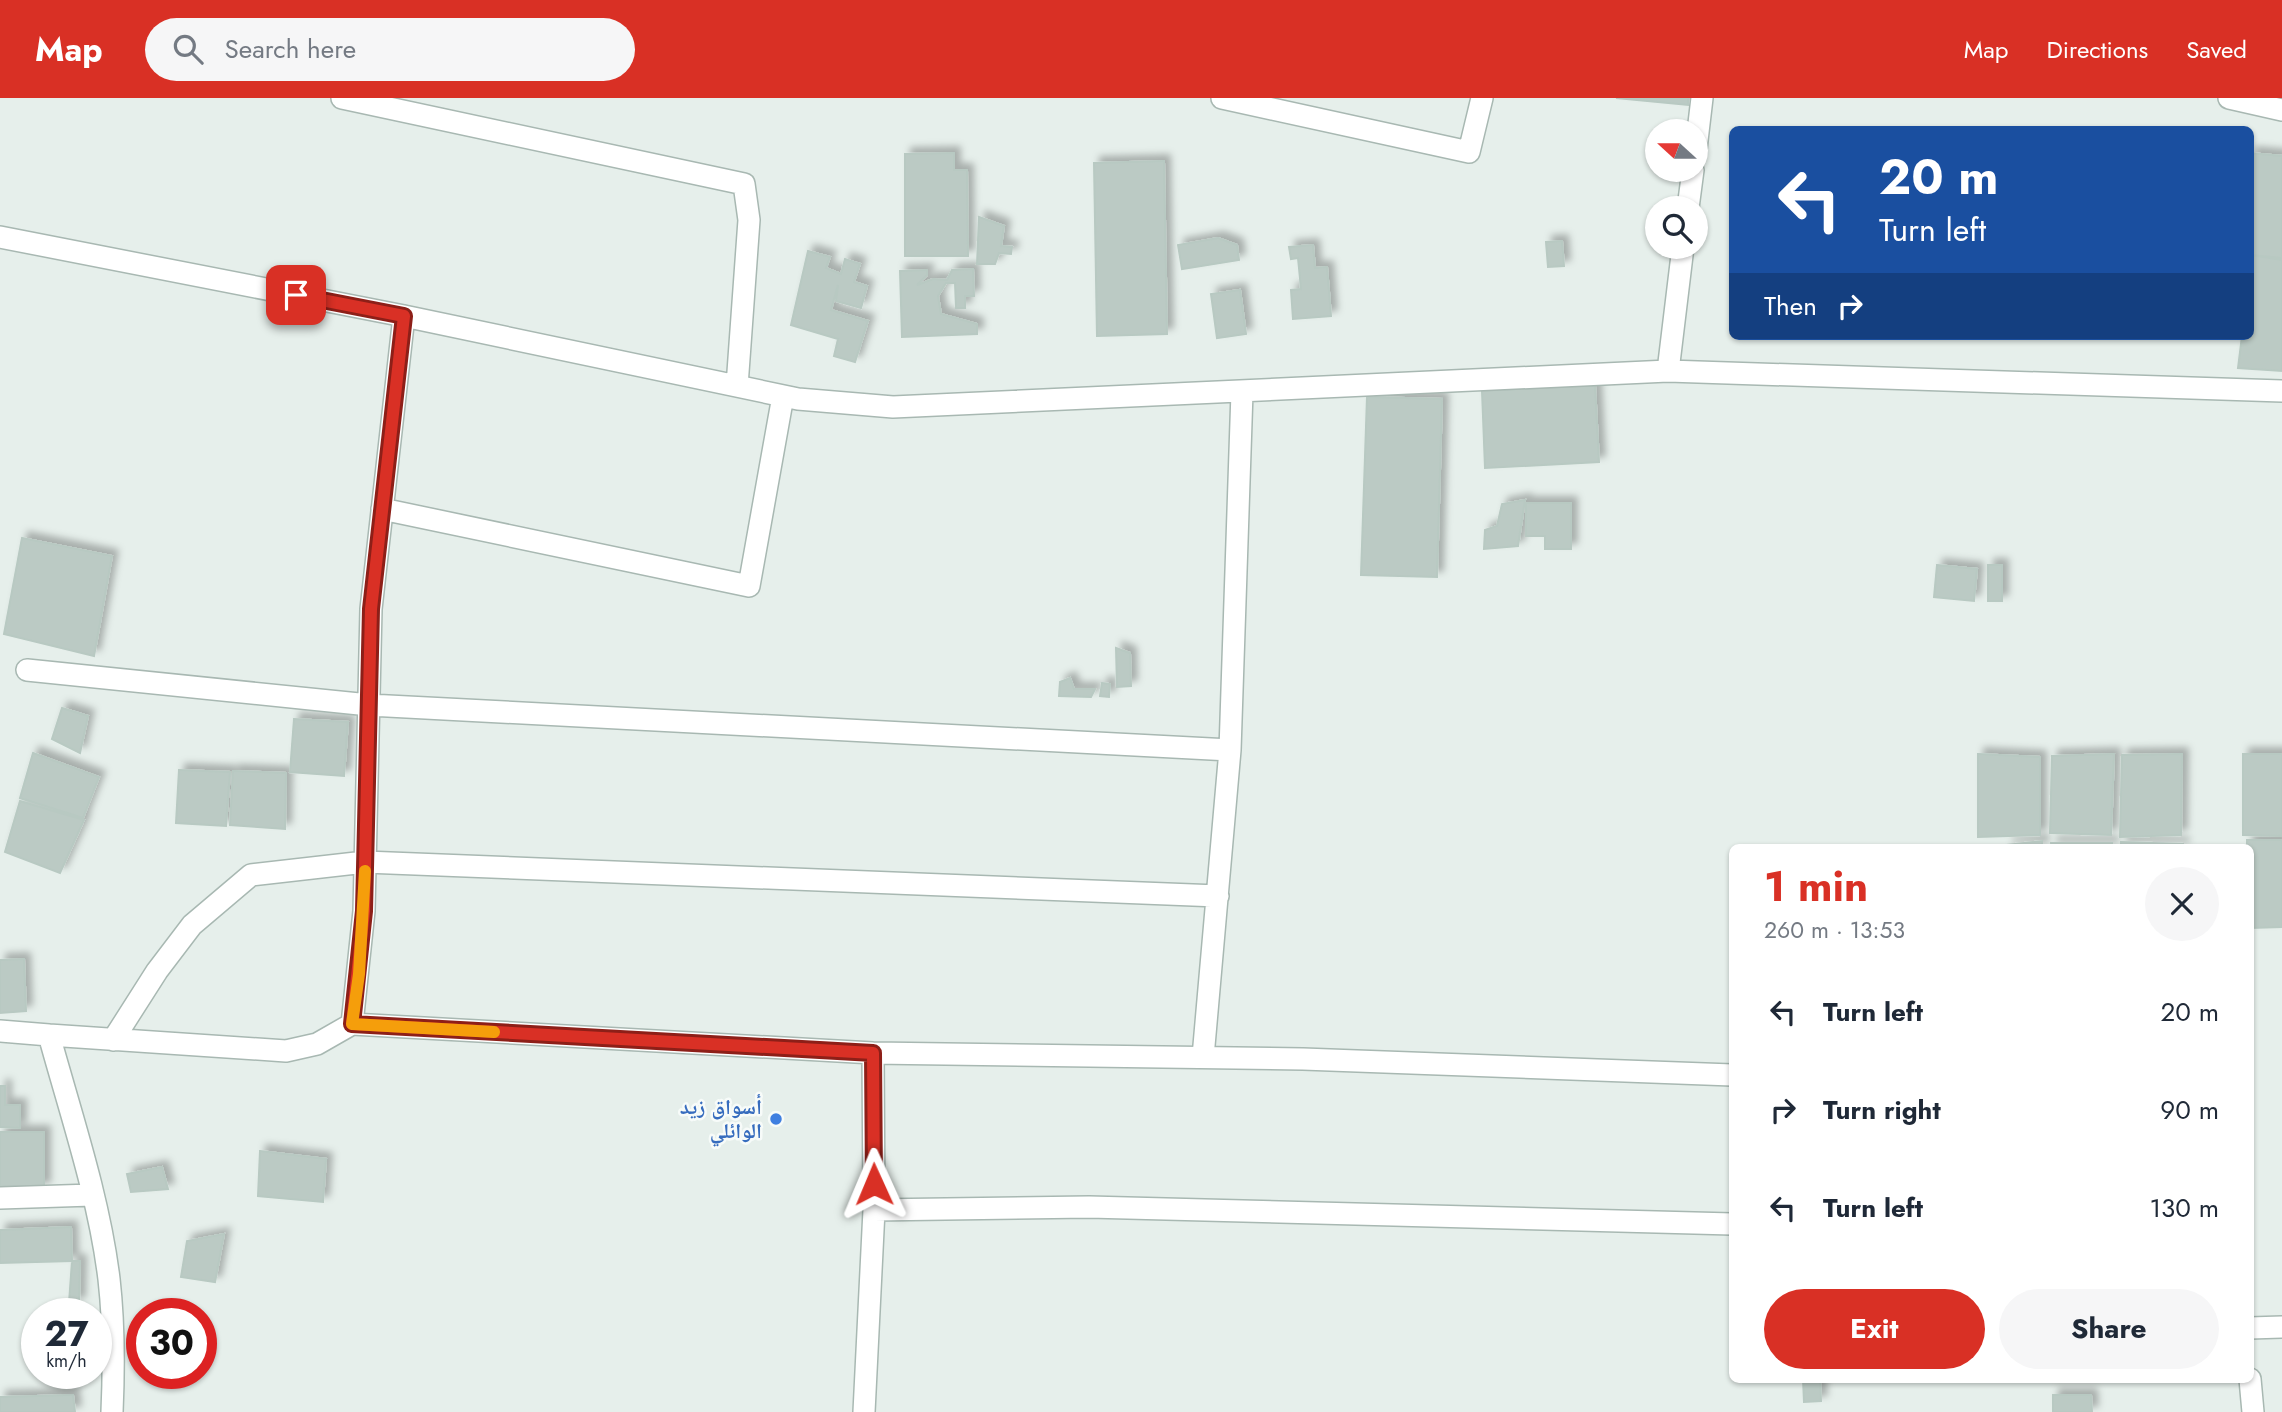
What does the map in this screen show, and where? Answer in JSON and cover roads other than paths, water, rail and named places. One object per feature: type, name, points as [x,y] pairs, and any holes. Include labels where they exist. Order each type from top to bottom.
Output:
[{"type":"street","points":[[342,98],[744,184],[749,220],[737,386]]},
{"type":"street","points":[[1222,98],[1469,152],[1482,98]]},
{"type":"street","points":[[1700,119],[1702,98]]},
{"type":"street","points":[[2229,98],[2282,110]]},
{"type":"street","points":[[0,237],[404,316],[783,396],[893,407],[1668,371],[2282,391]]},
{"type":"street","points":[[1668,371],[1682,259]]},
{"type":"street","points":[[352,1024],[359,974],[365,862],[371,609],[404,316]]},
{"type":"street","points":[[1203,1058],[1230,750],[1241,392]]},
{"type":"street","points":[[382,509],[749,586],[783,396]]},
{"type":"street","points":[[27,670],[369,705],[1230,750]]},
{"type":"street","points":[[113,1040],[157,971],[192,925],[251,875],[365,862],[1218,896]]},
{"type":"street","points":[[0,1031],[286,1051],[317,1044],[352,1024],[873,1053],[1203,1058],[1729,1075]]},
{"type":"street","points":[[49,1035],[92,1195],[109,1277],[114,1357],[112,1412]]},
{"type":"street","points":[[864,1412],[874,1210],[873,1053]]},
{"type":"street","points":[[0,1198],[92,1195]]},
{"type":"street","points":[[874,1210],[1089,1207],[1729,1224]]},
{"type":"street","points":[[2254,1328],[2282,1327]]},
{"type":"street","points":[[2250,1383],[2253,1412]]},
{"type":"place","name":"أسواق زيد الوائلي","points":[[776,1119]]}]
